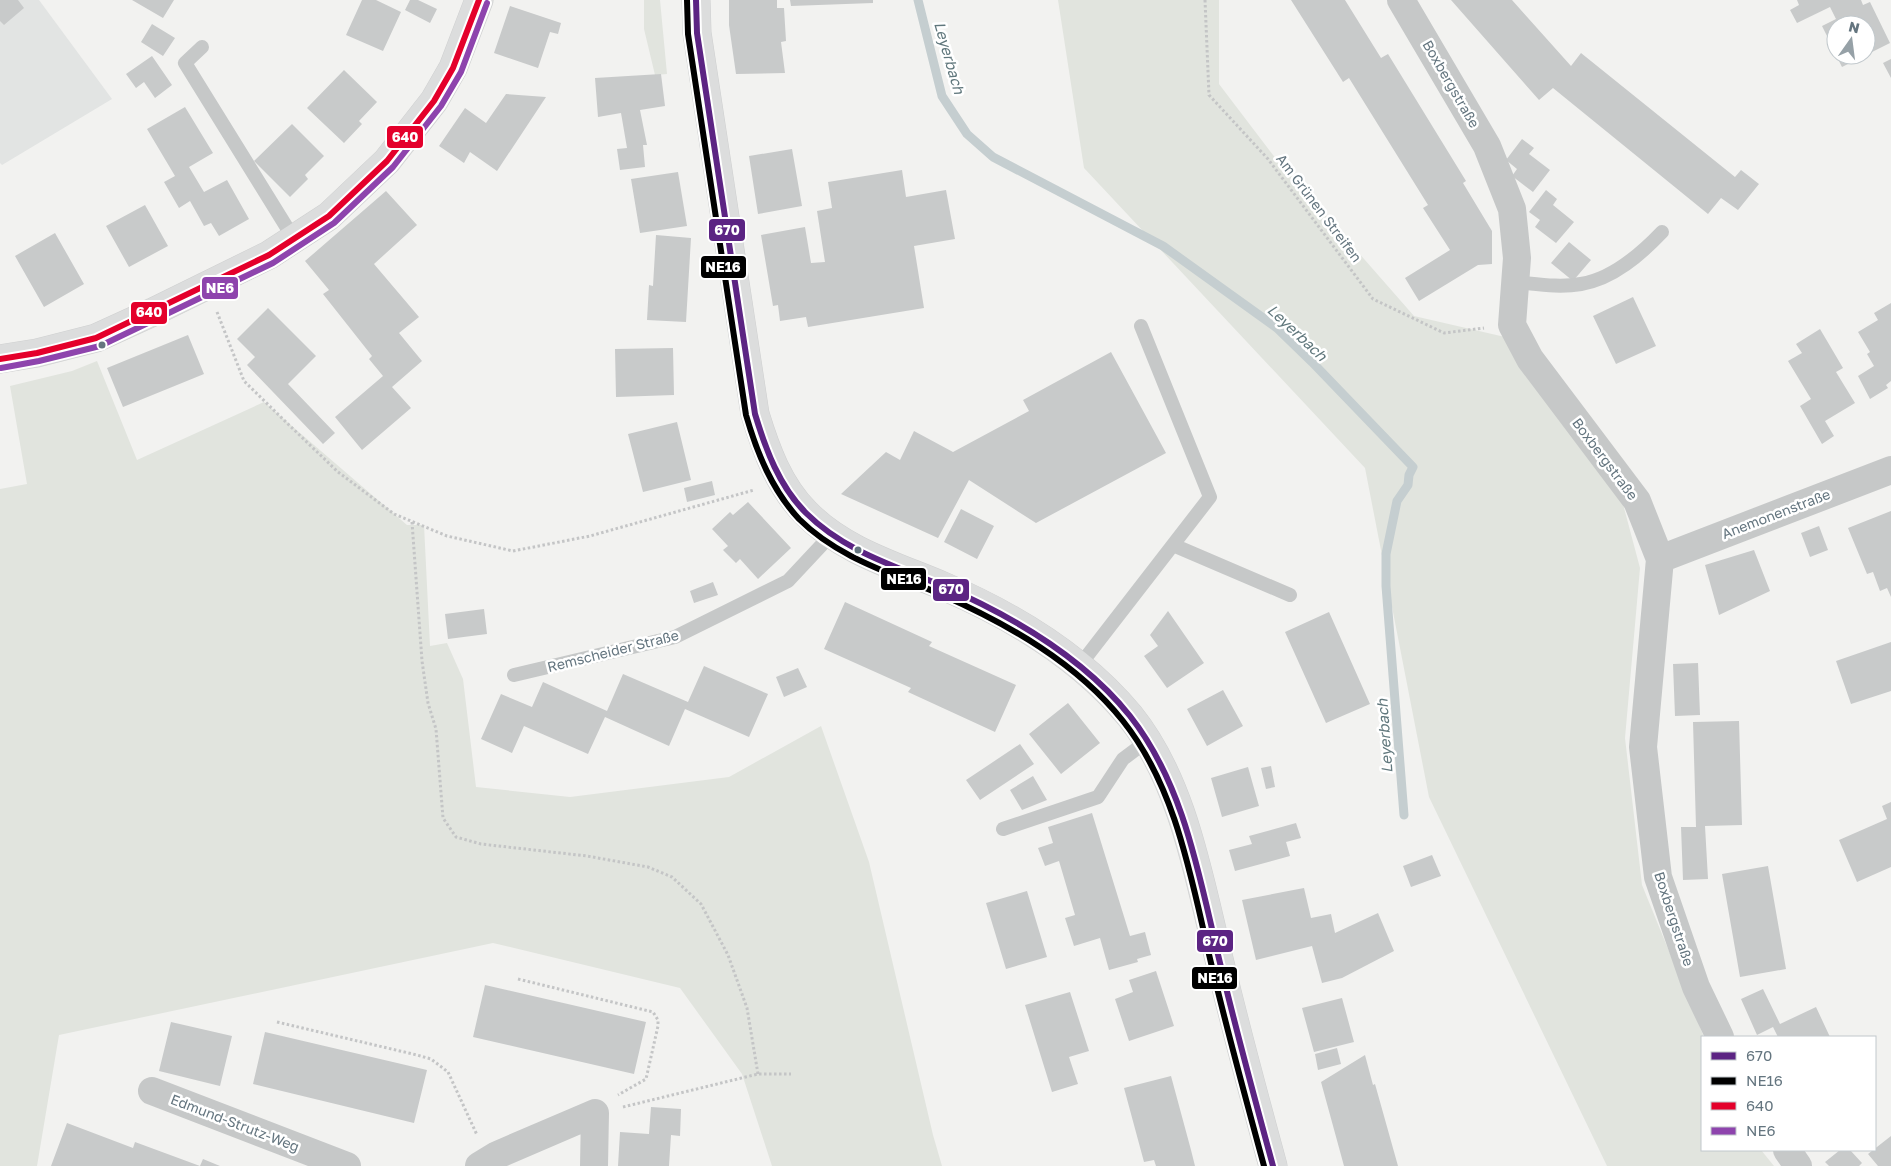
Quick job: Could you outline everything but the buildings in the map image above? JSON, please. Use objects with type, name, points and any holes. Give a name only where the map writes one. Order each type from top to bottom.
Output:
[{"type":"main road","points":[[0,359],[37,353],[96,338],[269,255],[329,216],[387,161],[434,101],[453,68],[479,0]]},
{"type":"main road","points":[[696,0],[697,33],[756,414],[770,458],[784,484],[805,512],[831,536],[853,548],[955,591],[1023,627],[1080,665],[1106,689],[1132,718],[1167,778],[1185,824],[1273,1166]]},
{"type":"street","name":"Boxbergstraße","points":[[1401,0],[1487,146],[1512,209],[1516,258],[1512,325],[1530,359],[1636,501],[1660,559],[1643,747],[1658,877],[1696,987],[1720,1036]]},
{"type":"street","name":"Anemonenstraße","points":[[1660,559],[1891,470]]},
{"type":"street","name":"Edmund-Strutz-Weg","points":[[152,1091],[348,1166]]},
{"type":"street","points":[[484,1163],[595,1114],[594,1166]]},
{"type":"street","points":[[1788,1151],[1798,1166]]},
{"type":"lane","points":[[202,47],[185,63],[294,239]]},
{"type":"lane","points":[[1515,282],[1552,286],[1582,284],[1612,274],[1644,251],[1662,232]]},
{"type":"lane","points":[[1080,665],[1210,497],[1141,326]]},
{"type":"lane","name":"Remscheider Straße","points":[[514,675],[676,637],[788,581],[831,536]]},
{"type":"lane","points":[[1173,545],[1290,595]]},
{"type":"lane","points":[[1003,829],[1098,797],[1123,760],[1147,741]]},
{"type":"path","name":"Am Grünen Streifen","points":[[1205,0],[1209,95],[1268,159],[1373,299],[1444,333],[1512,325]]},
{"type":"path","points":[[206,286],[244,381],[338,472],[394,514],[447,536],[513,551],[590,536],[740,494],[784,484]]},
{"type":"path","points":[[412,522],[422,661],[428,703],[436,729],[443,818],[456,838],[481,844],[588,856],[648,867],[672,877],[702,904],[728,955],[747,1008],[758,1074]]},
{"type":"path","points":[[518,979],[650,1010],[656,1015],[658,1026],[646,1079],[597,1107],[595,1114],[758,1074],[791,1074]]},
{"type":"path","points":[[277,1022],[418,1055],[437,1063],[452,1077],[484,1163]]},
{"type":"shaded area","points":[[0,0],[39,0],[112,99],[2,165],[0,163]]},
{"type":"shaded area","points":[[644,0],[660,0],[667,74],[655,75],[644,29]]},
{"type":"shaded area","points":[[1058,0],[1219,0],[1219,84],[1273,155],[1414,316],[1505,337],[1623,504],[1640,568],[1625,738],[1642,885],[1704,1036],[1701,1036],[1701,1151],[1762,1151],[1774,1166],[1607,1166],[1429,797],[1365,468],[1084,168]]},
{"type":"shaded area","points":[[97,361],[137,460],[264,402],[407,525],[424,525],[430,646],[447,643],[463,679],[476,787],[570,797],[729,777],[821,726],[869,862],[933,1135],[942,1166],[772,1166],[742,1074],[680,988],[493,943],[59,1035],[37,1166],[0,1166],[0,489],[27,484],[10,386],[72,371]]},
{"type":"waterway","name":"Leyerbach","points":[[918,0],[942,96],[967,134],[993,157],[1163,246],[1277,328],[1413,467],[1409,475],[1408,485],[1397,501],[1386,554],[1386,586],[1404,815]]},
{"type":"transit line","name":"640","points":[[0,359],[37,353],[96,338],[269,255],[329,216],[387,161],[434,101],[453,68],[479,0]]},
{"type":"transit line","name":"NE16","points":[[687,0],[688,34],[746,415],[766,470],[789,508],[814,533],[866,563],[940,594],[1016,632],[1063,663],[1085,681],[1123,721],[1142,748],[1157,777],[1181,839],[1224,1017],[1264,1166]]},
{"type":"transit line","name":"670","points":[[696,0],[697,33],[755,414],[774,467],[788,491],[806,513],[837,538],[853,548],[969,598],[1045,640],[1091,675],[1130,716],[1149,744],[1165,773],[1189,836],[1233,1017],[1273,1166]]},
{"type":"transit line","name":"NE6","points":[[1,368],[100,346],[273,263],[334,223],[393,167],[441,106],[461,72],[487,3]]}]
